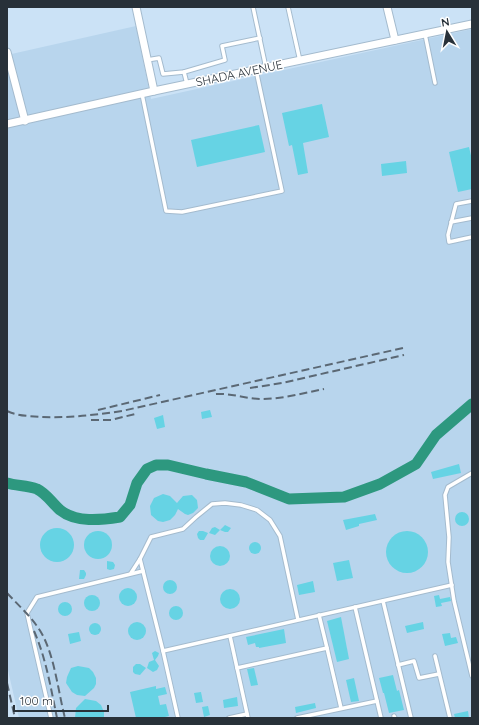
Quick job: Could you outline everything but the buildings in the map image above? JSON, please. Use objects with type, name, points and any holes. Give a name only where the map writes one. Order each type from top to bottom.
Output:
[{"type":"street","points":[[136,7],[154,91]]},
{"type":"street","points":[[387,7],[395,40]]},
{"type":"street","name":"SHADA AVENUE","points":[[7,124],[154,91],[472,24]]},
{"type":"street","points":[[7,52],[25,121]]},
{"type":"lane","points":[[253,7],[266,68]]},
{"type":"lane","points":[[288,7],[300,60]]},
{"type":"lane","points":[[425,34],[435,83]]},
{"type":"lane","points":[[147,60],[159,58],[162,74],[184,72],[225,60],[222,46],[260,38]]},
{"type":"lane","points":[[142,94],[166,211],[172,212],[189,210],[282,190],[256,70]]},
{"type":"lane","points":[[184,72],[187,84]]},
{"type":"lane","points":[[472,201],[456,204],[448,235],[449,242],[472,237]]},
{"type":"lane","points":[[451,222],[472,218]]},
{"type":"lane","points":[[472,473],[448,487],[445,495],[449,537],[448,562],[472,676]]},
{"type":"lane","points":[[131,574],[152,537],[183,528],[212,504],[225,503],[241,505],[256,510],[270,520],[280,536],[298,620]]},
{"type":"lane","points":[[140,559],[178,718]]},
{"type":"lane","points":[[50,718],[27,613],[37,597],[143,570]]},
{"type":"lane","points":[[163,651],[452,585]]},
{"type":"lane","points":[[383,601],[411,718]]},
{"type":"lane","points":[[355,607],[381,718]]},
{"type":"lane","points":[[320,615],[341,708]]},
{"type":"lane","points":[[229,718],[248,716],[230,636]]},
{"type":"lane","points":[[237,668],[327,648]]},
{"type":"lane","points":[[435,656],[450,718]]},
{"type":"lane","points":[[398,665],[414,661],[419,678],[439,674]]},
{"type":"lane","points":[[297,718],[377,700]]},
{"type":"shaded area","points":[[136,26],[151,99],[472,29],[472,718],[19,718],[7,666],[7,55]]},
{"type":"waterway","points":[[7,483],[37,489],[44,493],[60,510],[66,514],[89,520],[120,517],[130,505],[137,483],[147,469],[156,465],[168,465],[246,482],[289,499],[344,497],[380,484],[416,464],[436,435],[472,404]]},
{"type":"railway","points":[[7,411],[24,416],[41,417],[82,416],[122,411],[403,348]]},
{"type":"railway","points":[[250,388],[282,383],[404,355]]},
{"type":"railway","points":[[216,394],[227,394],[256,399],[270,399],[293,396],[324,389]]},
{"type":"railway","points":[[98,410],[160,395]]},
{"type":"railway","points":[[91,420],[111,420],[135,414]]},
{"type":"railway","points":[[7,593],[26,612],[42,634],[50,653],[65,718]]},
{"type":"railway","points":[[34,631],[45,663],[57,718]]},
{"type":"railway","points":[[7,683],[15,718]]}]
